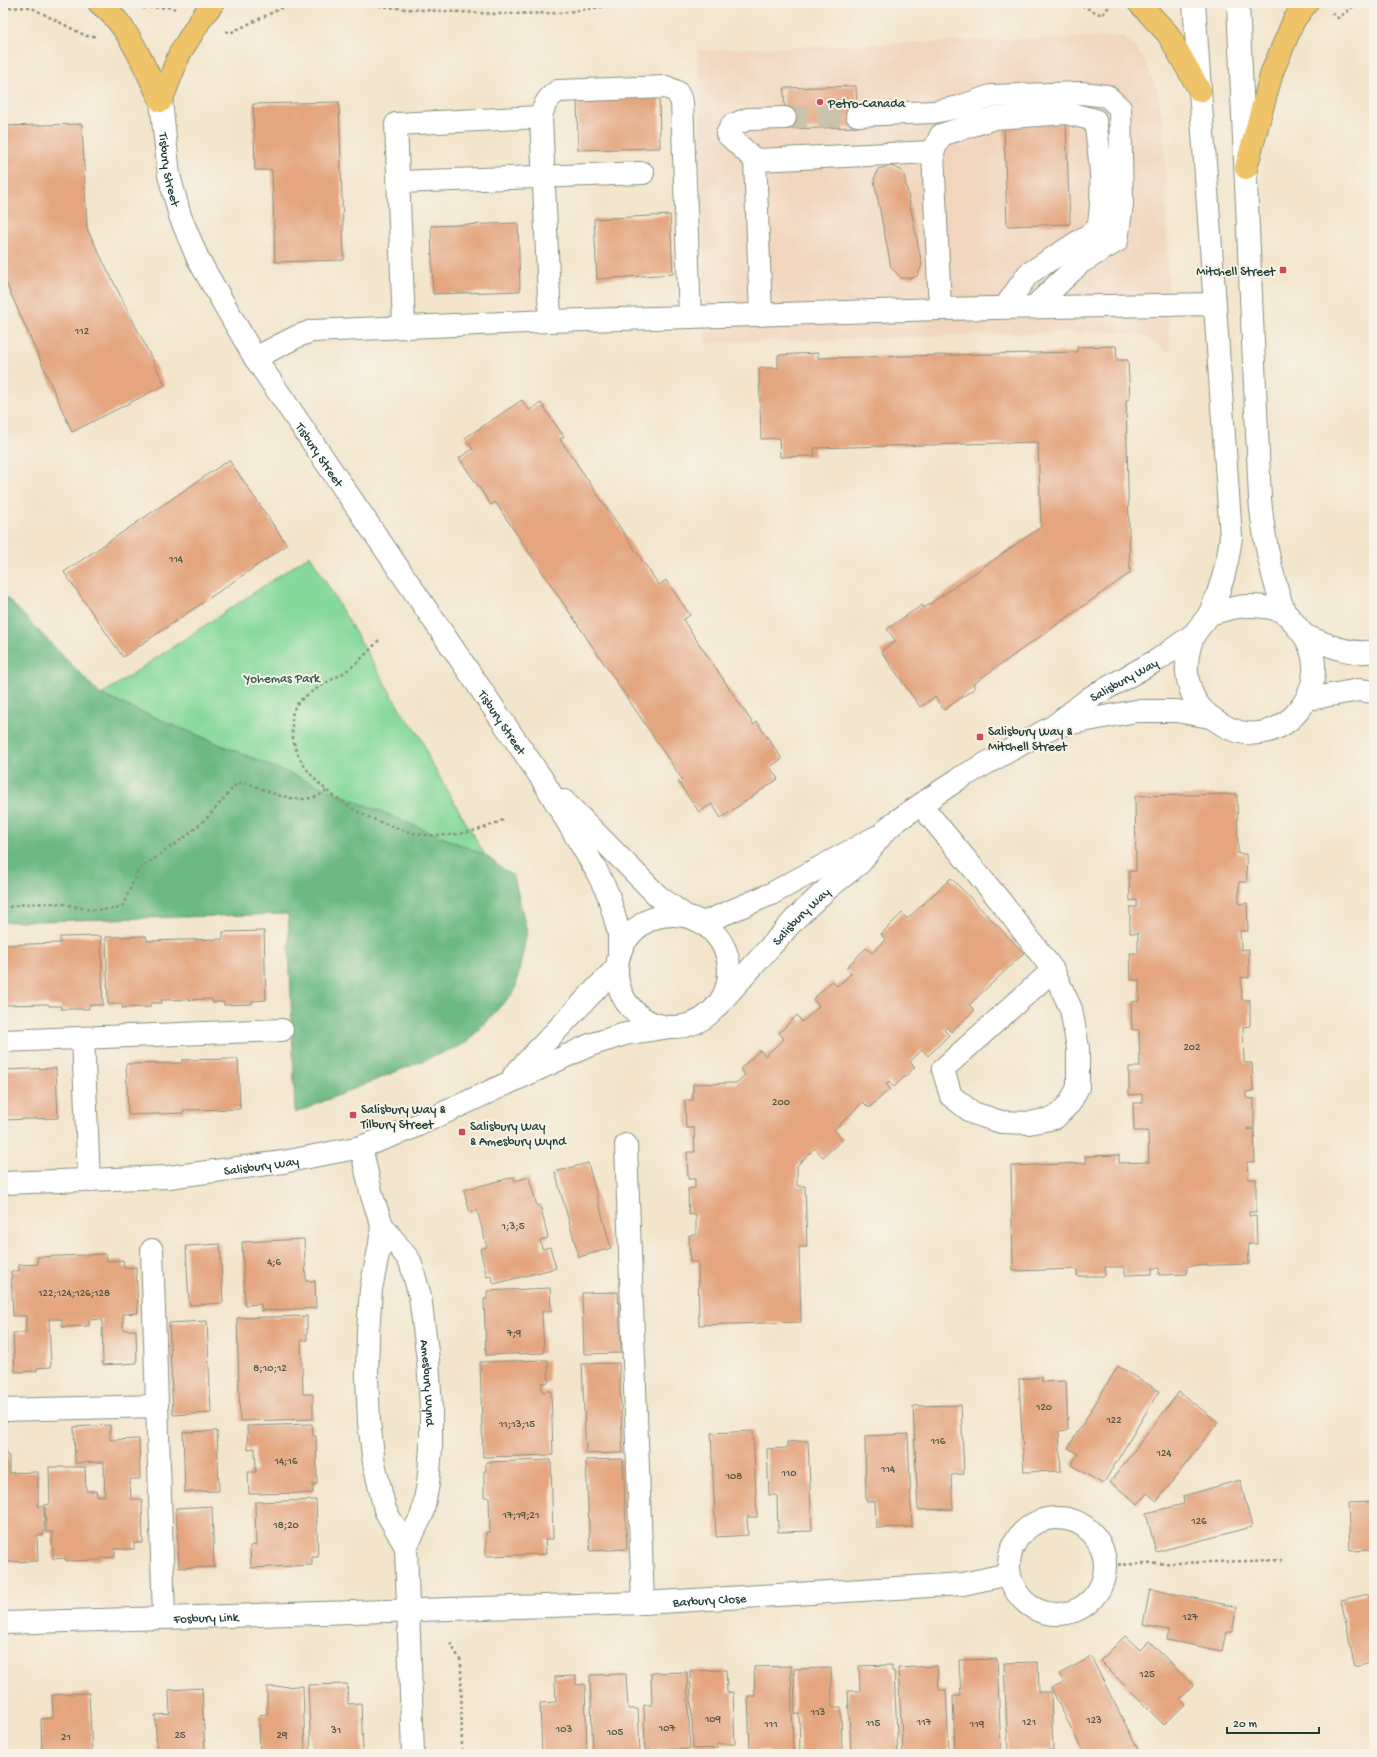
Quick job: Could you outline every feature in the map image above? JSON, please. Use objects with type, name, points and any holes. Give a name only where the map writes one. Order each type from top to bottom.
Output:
[{"type":"main road","points":[[100,3],[117,19],[135,49],[161,101]]},
{"type":"main road","points":[[1139,3],[1168,34],[1200,91]]},
{"type":"main road","points":[[1246,168],[1272,72],[1294,20],[1307,3]]},
{"type":"main road","points":[[161,101],[180,53],[207,11]]},
{"type":"street","points":[[1194,3],[1231,537],[1228,559],[1220,586],[1209,614],[1194,634],[1189,652],[1187,672],[1191,692],[1201,709],[1210,717],[1234,731],[1255,734],[1276,728],[1294,716],[1308,699],[1314,678],[1314,656],[1306,636],[1285,614],[1274,582],[1264,533],[1260,499],[1238,3]]},
{"type":"street","points":[[550,321],[541,117],[543,106],[550,96],[558,91],[666,87],[677,92],[682,102],[690,317]]},
{"type":"street","points":[[857,115],[934,112],[959,107],[991,96],[1082,93],[1107,96],[1120,108],[1122,203],[1117,241],[1080,263],[1034,307]]},
{"type":"street","name":"Tisbury Street","points":[[161,101],[169,175],[180,216],[198,259],[255,358],[542,779],[608,894],[619,933],[617,961]]},
{"type":"street","points":[[940,309],[933,152],[941,135],[995,118],[1066,113],[1095,120],[1101,167],[1102,210],[1098,229],[1028,274],[1005,307]]},
{"type":"street","points":[[404,326],[396,124],[541,117]]},
{"type":"street","points":[[761,314],[754,160],[727,134],[732,125],[748,119],[784,118]]},
{"type":"street","points":[[754,160],[933,152]]},
{"type":"street","points":[[399,182],[643,173]]},
{"type":"street","points":[[255,358],[312,330],[761,314],[1005,307],[1215,304]]},
{"type":"street","points":[[1209,614],[1250,606],[1272,609],[1285,614]]},
{"type":"street","name":"Salisbury Way","points":[[719,1004],[795,919],[827,889],[860,863],[884,832],[895,822],[960,778],[1054,726],[1091,697],[1158,659],[1194,634]]},
{"type":"street","points":[[1306,636],[1348,652],[1364,654],[1374,652]]},
{"type":"street","points":[[1308,699],[1359,690],[1374,692]]},
{"type":"street","name":"Salisbury Way","points":[[1054,726],[1136,711],[1177,711],[1210,717]]},
{"type":"street","name":"Tisbury Street","points":[[542,779],[658,896],[694,919]]},
{"type":"street","points":[[921,805],[1001,902],[1052,970],[1071,1009],[1078,1048],[1078,1087],[1070,1103],[1055,1118],[1030,1123],[1001,1122],[973,1113],[951,1096],[943,1069],[1052,970]]},
{"type":"street","name":"Salisbury Way","points":[[694,919],[771,894],[884,832]]},
{"type":"street","points":[[668,915],[694,919],[717,935],[726,951],[730,969],[727,987],[719,1004],[706,1017],[689,1025],[670,1027],[652,1023],[636,1013],[624,999],[617,961],[635,930],[650,920],[668,915]]},
{"type":"street","name":"Salisbury Way","points":[[504,1084],[558,1031],[617,961]]},
{"type":"street","name":"Salisbury Way","points":[[3,1183],[170,1177],[283,1162],[361,1147],[407,1130],[504,1084],[610,1038],[670,1027]]},
{"type":"street","points":[[3,1041],[282,1030]]},
{"type":"street","points":[[83,1038],[90,1181]]},
{"type":"street","points":[[626,1145],[643,1603]]},
{"type":"street","name":"Amesbury Wynd","points":[[361,1147],[372,1196],[382,1226],[410,1261],[420,1296],[428,1360],[431,1408],[431,1448],[428,1484],[422,1515],[406,1547]]},
{"type":"street","name":"Amesbury Wynd","points":[[382,1226],[371,1289],[368,1332],[367,1376],[369,1422],[374,1463],[385,1510],[406,1547],[413,1754]]},
{"type":"street","points":[[152,1250],[164,1618]]},
{"type":"street","points":[[3,1410],[157,1406]]},
{"type":"street","points":[[1052,1518],[1068,1519],[1083,1525],[1095,1536],[1103,1550],[1106,1566],[1104,1581],[1096,1595],[1084,1606],[1070,1613],[1054,1615],[1038,1611],[1024,1602],[1014,1590],[1009,1574],[1009,1559],[1014,1544],[1024,1531],[1037,1522],[1052,1518]]},
{"type":"street","name":"Barbury Close","points":[[408,1611],[643,1603],[963,1584],[1009,1574]]},
{"type":"street","name":"Fosbury Link","points":[[3,1624],[408,1611]]},
{"type":"path","points":[[3,8],[30,7],[86,36],[97,35],[117,19],[137,8],[171,7],[207,11],[230,33],[292,3]]},
{"type":"path","points":[[355,3],[405,9],[497,14],[561,14],[628,3]]},
{"type":"path","points":[[1076,3],[1102,15],[1112,3]]},
{"type":"path","points":[[1338,18],[1358,3]]},
{"type":"path","points":[[379,640],[360,660],[334,679],[300,700],[294,708],[292,721],[293,738],[298,753],[307,769],[326,791],[354,809],[378,821],[417,834],[456,835],[486,828],[503,820]]},
{"type":"path","points":[[3,908],[25,904],[48,903],[64,904],[91,910],[116,910],[123,905],[127,898],[139,869],[189,834],[208,818],[237,783],[245,782],[277,795],[300,799],[313,799],[326,791]]},
{"type":"path","points":[[1106,1566],[1282,1560]]},
{"type":"path","points":[[450,1643],[461,1661],[462,1754]]},
{"type":"shaded area","points":[[1122,36],[1133,45],[1144,59],[1157,90],[1164,123],[1170,353],[1144,336],[1103,331],[706,343],[698,50]]},
{"type":"green space","name":"Yohemas Park","points":[[310,555],[404,716],[420,736],[429,759],[485,855],[101,695]]},
{"type":"green space","points":[[3,594],[101,695],[485,855],[514,877],[527,932],[515,991],[466,1043],[295,1113],[288,914],[3,922]]},
{"type":"building","name":"Petro-Canada","points":[[856,86],[858,127],[785,129],[784,88]]},
{"type":"building","points":[[659,93],[660,148],[578,150],[577,95]]},
{"type":"building","points":[[339,102],[344,260],[275,262],[272,170],[255,170],[253,104]]},
{"type":"building","points":[[82,124],[87,229],[165,385],[72,432],[3,276],[3,126]]},
{"type":"building","points":[[1066,124],[1070,224],[1007,226],[1004,126]]},
{"type":"building","points":[[891,166],[901,170],[904,174],[922,265],[917,276],[912,278],[901,278],[891,267],[874,180],[878,169]]},
{"type":"building","points":[[670,215],[673,274],[597,279],[594,219]]},
{"type":"building","points":[[518,223],[520,291],[433,294],[431,226]]},
{"type":"building","points":[[1116,346],[1117,360],[1128,360],[1130,399],[1126,400],[1130,573],[973,684],[975,688],[944,710],[935,697],[920,707],[881,651],[896,641],[887,629],[922,605],[924,608],[1041,527],[1038,442],[814,448],[815,456],[780,457],[779,438],[761,439],[759,368],[778,368],[778,355],[818,353],[818,358],[1077,352],[1077,347]]},
{"type":"building","points":[[522,400],[529,410],[541,403],[564,437],[560,439],[659,585],[666,580],[690,615],[683,620],[754,725],[757,722],[782,759],[770,767],[778,779],[721,818],[712,804],[699,812],[678,782],[682,779],[495,502],[491,505],[459,458],[473,449],[465,438]]},
{"type":"building","points":[[229,460],[287,545],[123,657],[64,572]]},
{"type":"building","points":[[1237,794],[1238,854],[1246,854],[1247,882],[1239,882],[1239,904],[1247,903],[1248,931],[1240,931],[1241,950],[1249,949],[1249,978],[1241,977],[1242,1000],[1250,1000],[1250,1026],[1243,1027],[1244,1063],[1252,1063],[1253,1091],[1246,1092],[1246,1098],[1254,1099],[1254,1128],[1247,1128],[1247,1130],[1254,1129],[1255,1162],[1247,1162],[1248,1179],[1256,1179],[1256,1212],[1249,1212],[1249,1216],[1256,1215],[1257,1244],[1248,1244],[1249,1264],[1187,1266],[1187,1274],[1159,1275],[1159,1268],[1152,1268],[1152,1274],[1125,1275],[1125,1267],[1105,1267],[1105,1276],[1077,1276],[1077,1269],[1013,1271],[1011,1166],[1086,1163],[1085,1156],[1119,1155],[1119,1163],[1149,1162],[1148,1131],[1134,1131],[1133,1103],[1142,1103],[1142,1094],[1129,1095],[1129,1067],[1140,1067],[1139,1030],[1132,1030],[1131,1002],[1139,1001],[1139,980],[1131,980],[1130,953],[1138,953],[1138,933],[1130,933],[1130,907],[1137,907],[1137,900],[1130,901],[1129,871],[1136,871],[1135,796]]},
{"type":"building","points":[[951,878],[1024,953],[969,1005],[975,1010],[951,1032],[947,1027],[944,1030],[949,1035],[928,1056],[922,1050],[910,1062],[915,1067],[894,1087],[889,1081],[886,1084],[890,1089],[869,1108],[863,1102],[834,1130],[843,1139],[823,1157],[815,1148],[797,1166],[797,1186],[805,1186],[807,1247],[799,1247],[801,1322],[699,1325],[698,1262],[690,1262],[689,1235],[696,1235],[696,1214],[689,1215],[688,1189],[695,1188],[695,1179],[688,1179],[687,1152],[695,1152],[694,1128],[686,1128],[685,1100],[693,1100],[693,1084],[736,1083],[745,1075],[740,1069],[760,1050],[765,1056],[784,1039],[779,1033],[797,1015],[802,1022],[819,1006],[813,999],[832,981],[837,986],[851,974],[846,968],[866,948],[872,953],[886,940],[881,934],[902,913],[907,919]]},
{"type":"building","points":[[264,931],[266,1000],[252,1001],[252,1004],[224,1005],[224,1002],[212,1002],[212,999],[161,1000],[162,1003],[150,1003],[150,1007],[122,1008],[122,1004],[108,1004],[106,937],[146,936],[147,941],[223,939],[223,932]]},
{"type":"building","points":[[101,936],[103,1005],[89,1005],[89,1009],[61,1009],[61,1006],[49,1006],[48,1004],[3,1005],[3,945],[60,943],[60,937]]},
{"type":"building","points":[[238,1059],[240,1109],[184,1110],[184,1113],[128,1115],[126,1064],[182,1063],[182,1060]]},
{"type":"building","points":[[56,1068],[58,1118],[3,1120],[3,1070]]},
{"type":"building","points":[[588,1163],[611,1248],[579,1257],[555,1172]]},
{"type":"building","points":[[514,1177],[515,1181],[529,1177],[537,1206],[540,1205],[548,1238],[540,1240],[542,1249],[550,1247],[556,1268],[494,1284],[491,1276],[487,1277],[480,1249],[487,1247],[477,1210],[470,1213],[464,1190]]},
{"type":"building","points":[[304,1239],[306,1281],[315,1281],[316,1308],[261,1311],[261,1304],[245,1305],[242,1242]]},
{"type":"building","points":[[220,1244],[223,1303],[189,1305],[186,1246]]},
{"type":"building","points":[[106,1254],[107,1261],[123,1260],[124,1268],[136,1267],[138,1313],[123,1314],[123,1330],[136,1330],[137,1363],[103,1365],[102,1319],[89,1320],[89,1326],[62,1327],[62,1319],[49,1319],[51,1367],[37,1368],[37,1371],[15,1372],[13,1333],[26,1333],[26,1316],[13,1316],[11,1271],[19,1271],[19,1265],[38,1264],[37,1257]]},
{"type":"building","points":[[4,1272],[6,1311],[3,1311]]},
{"type":"building","points":[[550,1288],[551,1311],[542,1311],[544,1353],[486,1355],[484,1299],[487,1299],[487,1291]]},
{"type":"building","points":[[618,1292],[621,1353],[584,1354],[582,1293]]},
{"type":"building","points":[[307,1316],[307,1340],[301,1340],[303,1394],[313,1394],[313,1419],[240,1421],[237,1318]]},
{"type":"building","points":[[207,1321],[211,1413],[173,1415],[169,1323]]},
{"type":"building","points":[[3,1329],[6,1329],[7,1364],[3,1364]]},
{"type":"building","points":[[548,1360],[549,1382],[542,1383],[542,1392],[551,1391],[553,1455],[483,1457],[480,1362]]},
{"type":"building","points":[[619,1363],[623,1453],[586,1454],[582,1364]]},
{"type":"building","points":[[1118,1366],[1159,1391],[1103,1484],[1071,1465],[1078,1454],[1068,1448]]},
{"type":"building","points":[[1042,1377],[1042,1382],[1066,1381],[1068,1430],[1059,1431],[1061,1471],[1024,1472],[1019,1379]]},
{"type":"building","points":[[1179,1392],[1218,1422],[1157,1501],[1147,1493],[1138,1504],[1110,1482]]},
{"type":"building","points":[[961,1405],[964,1474],[951,1475],[953,1509],[918,1510],[913,1406]]},
{"type":"building","points":[[312,1424],[313,1436],[316,1436],[317,1484],[313,1484],[313,1493],[249,1494],[248,1472],[256,1472],[255,1448],[248,1449],[247,1426]]},
{"type":"building","points":[[110,1425],[110,1440],[139,1439],[140,1479],[130,1479],[131,1499],[142,1499],[143,1543],[134,1543],[134,1549],[115,1549],[115,1557],[101,1558],[101,1560],[66,1561],[66,1558],[53,1559],[52,1532],[46,1532],[45,1505],[50,1504],[49,1467],[85,1467],[86,1491],[96,1491],[97,1496],[105,1496],[104,1462],[75,1463],[74,1427]]},
{"type":"building","points":[[217,1431],[219,1491],[185,1492],[183,1432]]},
{"type":"building","points":[[753,1431],[757,1517],[747,1517],[748,1535],[716,1537],[711,1433]]},
{"type":"building","points":[[908,1434],[912,1527],[876,1528],[875,1501],[866,1501],[865,1436]]},
{"type":"building","points":[[808,1441],[812,1531],[778,1532],[777,1495],[769,1495],[767,1449],[787,1448],[787,1442]]},
{"type":"building","points":[[6,1449],[7,1456],[9,1456],[9,1473],[38,1472],[38,1506],[44,1506],[44,1535],[37,1535],[38,1561],[6,1562],[6,1555],[3,1555],[3,1450]]},
{"type":"building","points":[[623,1459],[627,1549],[590,1551],[586,1460]]},
{"type":"building","points":[[551,1460],[553,1539],[545,1539],[546,1554],[486,1556],[486,1532],[490,1532],[489,1497],[484,1497],[484,1471],[486,1471],[486,1462]]},
{"type":"building","points":[[1240,1480],[1252,1527],[1156,1552],[1146,1513],[1184,1504],[1183,1496]]},
{"type":"building","points":[[316,1500],[318,1557],[312,1557],[312,1565],[251,1568],[250,1546],[256,1545],[255,1502]]},
{"type":"building","points":[[1374,1502],[1374,1549],[1350,1550],[1348,1503]]},
{"type":"building","points":[[212,1506],[214,1567],[179,1568],[176,1508]]},
{"type":"building","points":[[1150,1589],[1237,1607],[1232,1633],[1226,1632],[1222,1651],[1167,1640],[1169,1630],[1143,1625]]},
{"type":"building","points":[[1369,1594],[1370,1597],[1374,1596],[1374,1661],[1355,1666],[1341,1600]]},
{"type":"building","points":[[1125,1636],[1140,1650],[1149,1641],[1193,1686],[1180,1699],[1185,1704],[1164,1725],[1100,1661]]},
{"type":"building","points":[[1091,1657],[1138,1749],[1128,1754],[1112,1754],[1110,1751],[1103,1754],[1084,1754],[1051,1688],[1064,1682],[1059,1674]]},
{"type":"building","points":[[997,1659],[1001,1751],[955,1753],[953,1696],[961,1696],[959,1660]]},
{"type":"building","points":[[1038,1662],[1039,1692],[1051,1692],[1053,1750],[1008,1752],[1004,1663]]},
{"type":"building","points":[[892,1665],[892,1671],[894,1671],[898,1754],[851,1753],[848,1691],[860,1691],[859,1666]]},
{"type":"building","points":[[791,1666],[793,1754],[769,1754],[769,1750],[750,1751],[748,1696],[755,1696],[754,1667]]},
{"type":"building","points":[[937,1666],[939,1690],[946,1690],[949,1751],[926,1752],[926,1754],[903,1754],[898,1668]]},
{"type":"building","points":[[831,1668],[832,1707],[841,1707],[842,1754],[800,1754],[799,1714],[795,1714],[794,1669]]},
{"type":"building","points":[[726,1670],[727,1693],[733,1692],[735,1744],[717,1744],[717,1748],[693,1749],[690,1671]]},
{"type":"building","points":[[687,1672],[690,1749],[645,1750],[644,1705],[652,1705],[651,1673]]},
{"type":"building","points":[[626,1674],[628,1709],[638,1709],[640,1754],[593,1754],[590,1675]]},
{"type":"building","points":[[576,1676],[576,1685],[585,1684],[587,1754],[542,1754],[540,1703],[556,1702],[555,1677]]},
{"type":"building","points":[[347,1684],[348,1704],[361,1703],[363,1754],[311,1754],[308,1685]]},
{"type":"building","points":[[303,1686],[305,1754],[260,1754],[259,1715],[267,1714],[267,1687]]},
{"type":"building","points":[[202,1688],[205,1754],[157,1754],[155,1715],[170,1714],[169,1690]]},
{"type":"building","points":[[89,1693],[92,1754],[42,1754],[41,1719],[53,1718],[52,1695]]},
{"type":"tunnel","points":[[785,118],[857,115]]},
{"type":"place","name":"Petro-Canada","points":[[820,102]]},
{"type":"place","name":"Mitchell Street","points":[[1283,270]]},
{"type":"place","name":"Salisbury Way & Mitchell Street","points":[[980,737]]},
{"type":"place","name":"Salisbury Way & Tilbury Street","points":[[353,1115]]},
{"type":"place","name":"Salisbury Way & Amesbury Wynd","points":[[462,1132]]}]
